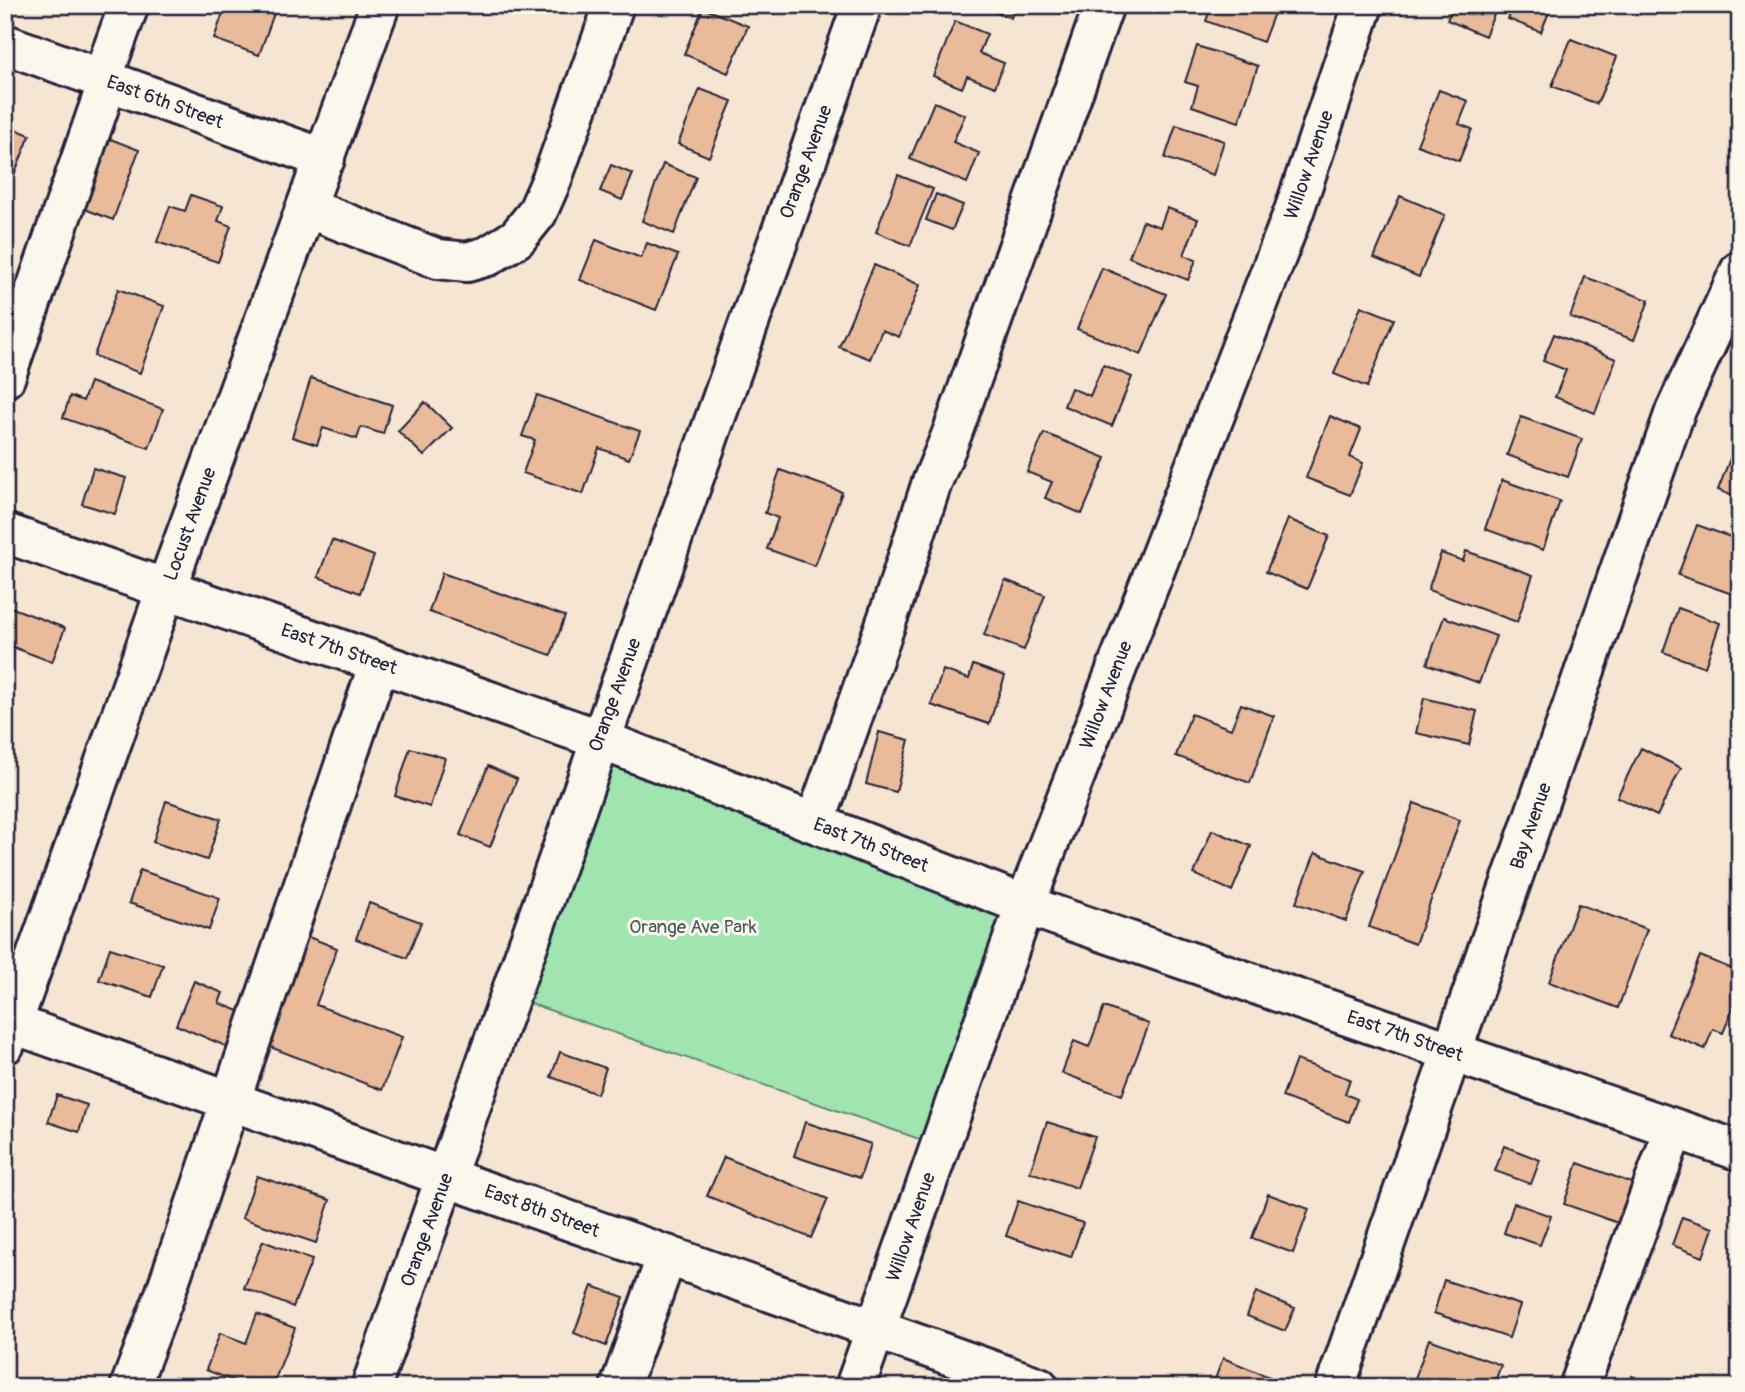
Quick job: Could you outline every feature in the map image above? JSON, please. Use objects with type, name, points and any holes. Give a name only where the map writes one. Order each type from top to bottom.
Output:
[{"type":"street","points":[[5,378],[130,5]]},
{"type":"street","name":"Locust Avenue","points":[[8,1030],[380,5]]},
{"type":"street","points":[[307,208],[438,259],[467,262],[488,256],[517,237],[537,213],[552,179],[614,5]]},
{"type":"street","name":"Orange Avenue","points":[[371,1387],[862,5]]},
{"type":"street","points":[[815,823],[893,603],[931,485],[953,431],[1104,5]]},
{"type":"street","name":"Willow Avenue","points":[[855,1387],[1025,905],[1294,211],[1363,5]]},
{"type":"street","name":"East 6th Street","points":[[5,44],[326,159]]},
{"type":"street","name":"Bay Avenue","points":[[1335,1387],[1675,412],[1740,271]]},
{"type":"street","name":"East 7th Street","points":[[5,533],[599,739],[1025,905],[1740,1151]]},
{"type":"street","points":[[130,1387],[231,1101],[379,663]]},
{"type":"street","name":"East 8th Street","points":[[8,1030],[231,1101],[1039,1387]]},
{"type":"street","points":[[1579,1387],[1674,1129]]},
{"type":"street","points":[[620,1387],[667,1255]]},
{"type":"green space","name":"Orange Ave Park","points":[[613,761],[1004,914],[922,1140],[526,1002]]},
{"type":"building","points":[[219,5],[277,5],[259,55],[214,39],[225,7]]},
{"type":"building","points":[[975,5],[1015,5],[1011,18]]},
{"type":"building","points":[[1212,5],[1277,5],[1263,42],[1206,21]]},
{"type":"building","points":[[1453,5],[1498,5],[1485,36],[1447,20]]},
{"type":"building","points":[[1514,5],[1552,5],[1541,32],[1508,19]]},
{"type":"building","points":[[703,8],[748,26],[728,73],[684,54]]},
{"type":"building","points":[[955,21],[987,34],[979,53],[1004,63],[995,87],[967,76],[962,88],[933,76]]},
{"type":"building","points":[[1571,39],[1617,57],[1597,104],[1552,86]]},
{"type":"building","points":[[1197,46],[1258,66],[1239,122],[1192,106],[1198,86],[1185,82]]},
{"type":"building","points":[[700,89],[732,101],[709,157],[678,144]]},
{"type":"building","points":[[1439,90],[1468,101],[1459,124],[1472,129],[1459,161],[1417,145]]},
{"type":"building","points":[[934,102],[965,115],[953,142],[979,153],[967,183],[910,159]]},
{"type":"building","points":[[5,125],[30,135],[14,175],[5,172]]},
{"type":"building","points":[[1176,125],[1224,141],[1213,175],[1165,158]]},
{"type":"building","points":[[100,135],[139,150],[113,220],[74,205]]},
{"type":"building","points":[[663,164],[696,177],[674,234],[642,221]]},
{"type":"building","points":[[611,165],[633,174],[622,200],[600,191]]},
{"type":"building","points":[[898,175],[933,189],[910,246],[876,232]]},
{"type":"building","points":[[936,194],[963,205],[952,230],[926,220]]},
{"type":"building","points":[[191,195],[223,206],[218,221],[231,226],[218,262],[157,242],[170,206],[185,211]]},
{"type":"building","points":[[1400,196],[1445,215],[1419,277],[1374,258]]},
{"type":"building","points":[[1167,208],[1198,219],[1184,255],[1196,260],[1188,280],[1129,257],[1143,221],[1160,227]]},
{"type":"building","points":[[596,240],[641,258],[647,243],[678,255],[656,310],[580,280]]},
{"type":"building","points":[[874,265],[920,285],[899,337],[882,330],[870,359],[839,347]]},
{"type":"building","points":[[1102,268],[1166,294],[1141,355],[1077,329]]},
{"type":"building","points":[[1585,277],[1649,300],[1634,340],[1570,317]]},
{"type":"building","points":[[118,289],[164,306],[140,373],[94,356]]},
{"type":"building","points":[[1361,306],[1394,319],[1367,387],[1334,374]]},
{"type":"building","points":[[1554,334],[1616,359],[1595,413],[1555,397],[1566,370],[1543,361]]},
{"type":"building","points":[[1103,365],[1132,377],[1112,426],[1064,406],[1071,388],[1090,396]]},
{"type":"building","points":[[311,378],[392,405],[383,434],[361,427],[357,439],[323,428],[317,445],[292,437]]},
{"type":"building","points":[[90,382],[163,409],[149,448],[63,418],[70,396],[83,401]]},
{"type":"building","points":[[537,395],[640,431],[629,459],[599,448],[583,494],[523,473],[535,440],[522,436]]},
{"type":"building","points":[[425,402],[452,428],[424,456],[398,431]]},
{"type":"building","points":[[1330,416],[1361,429],[1350,457],[1363,463],[1350,495],[1306,478]]},
{"type":"building","points":[[1521,417],[1582,439],[1568,477],[1507,455]]},
{"type":"building","points":[[1044,433],[1106,458],[1082,514],[1045,498],[1052,482],[1027,472]]},
{"type":"building","points":[[1740,435],[1740,499],[1718,490]]},
{"type":"building","points":[[93,468],[126,478],[115,514],[82,504]]},
{"type":"building","points":[[780,470],[842,492],[815,566],[767,549],[778,518],[765,513]]},
{"type":"building","points":[[1502,480],[1560,501],[1543,550],[1485,529]]},
{"type":"building","points":[[1288,519],[1329,536],[1307,589],[1266,572]]},
{"type":"building","points":[[1697,525],[1739,540],[1733,557],[1740,559],[1738,596],[1678,575]]},
{"type":"building","points":[[332,540],[374,556],[360,593],[318,577]]},
{"type":"building","points":[[1466,551],[1533,575],[1517,622],[1428,590],[1441,553],[1463,561]]},
{"type":"building","points":[[442,573],[565,616],[551,655],[429,612]]},
{"type":"building","points":[[1005,580],[1045,595],[1024,650],[984,635]]},
{"type":"building","points":[[5,605],[65,628],[52,662],[5,644]]},
{"type":"building","points":[[1678,608],[1720,623],[1705,667],[1663,652]]},
{"type":"building","points":[[1444,617],[1496,636],[1479,683],[1427,664]]},
{"type":"building","points":[[973,665],[1005,676],[989,724],[931,705],[943,670],[969,679]]},
{"type":"building","points":[[1424,698],[1477,711],[1469,745],[1416,733]]},
{"type":"building","points":[[1241,704],[1274,716],[1250,783],[1176,756],[1191,714],[1231,729]]},
{"type":"building","points":[[879,732],[909,740],[896,792],[866,784]]},
{"type":"building","points":[[410,748],[445,758],[430,807],[395,796]]},
{"type":"building","points":[[1641,748],[1681,768],[1657,816],[1617,797]]},
{"type":"building","points":[[488,766],[517,779],[490,847],[460,835]]},
{"type":"building","points":[[166,801],[221,819],[207,860],[153,842]]},
{"type":"building","points":[[1414,803],[1460,820],[1415,944],[1369,927]]},
{"type":"building","points":[[1212,830],[1251,846],[1232,891],[1194,874]]},
{"type":"building","points":[[1315,853],[1365,871],[1346,921],[1296,903]]},
{"type":"building","points":[[140,870],[220,898],[209,930],[129,903]]},
{"type":"building","points":[[369,903],[421,922],[407,958],[356,939]]},
{"type":"building","points":[[1578,904],[1647,929],[1618,1008],[1549,982]]},
{"type":"building","points":[[298,933],[337,948],[316,1005],[402,1037],[382,1090],[257,1042]]},
{"type":"building","points":[[110,948],[163,965],[152,997],[99,980]]},
{"type":"building","points":[[1700,956],[1740,972],[1740,991],[1723,1033],[1713,1029],[1705,1049],[1668,1034]]},
{"type":"building","points":[[194,981],[223,993],[219,1003],[244,1013],[230,1048],[176,1025]]},
{"type":"building","points":[[1104,1007],[1149,1024],[1122,1095],[1062,1073],[1074,1041],[1089,1047]]},
{"type":"building","points":[[560,1052],[606,1068],[597,1094],[551,1077]]},
{"type":"building","points":[[1296,1060],[1350,1079],[1345,1094],[1357,1099],[1349,1122],[1282,1097]]},
{"type":"building","points":[[57,1095],[87,1105],[79,1132],[48,1122]]},
{"type":"building","points":[[805,1122],[871,1144],[860,1178],[794,1156]]},
{"type":"building","points":[[1047,1122],[1095,1137],[1077,1188],[1030,1172]]},
{"type":"building","points":[[1504,1146],[1540,1160],[1531,1184],[1495,1171]]},
{"type":"building","points":[[724,1157],[828,1199],[811,1238],[707,1196]]},
{"type":"building","points":[[1578,1163],[1632,1183],[1618,1223],[1564,1204]]},
{"type":"building","points":[[257,1176],[330,1200],[316,1243],[242,1218]]},
{"type":"building","points":[[1268,1194],[1309,1209],[1293,1253],[1252,1238]]},
{"type":"building","points":[[1018,1201],[1083,1223],[1071,1257],[1006,1236]]},
{"type":"building","points":[[1514,1203],[1551,1216],[1540,1245],[1504,1233]]},
{"type":"building","points":[[1682,1217],[1713,1228],[1703,1257],[1672,1245]]},
{"type":"building","points":[[263,1241],[312,1260],[293,1307],[244,1288]]},
{"type":"building","points":[[1444,1280],[1520,1305],[1509,1338],[1434,1313]]},
{"type":"building","points":[[592,1286],[624,1297],[606,1346],[574,1333]]},
{"type":"building","points":[[1256,1292],[1295,1308],[1285,1331],[1247,1316]]},
{"type":"building","points":[[257,1314],[295,1328],[272,1387],[249,1387],[206,1370],[220,1333],[246,1343]]},
{"type":"building","points":[[1429,1339],[1501,1365],[1493,1387],[1412,1387]]},
{"type":"building","points":[[1223,1358],[1277,1380],[1274,1387],[1212,1387]]},
{"type":"building","points":[[1632,1376],[1659,1387],[1628,1387]]}]
